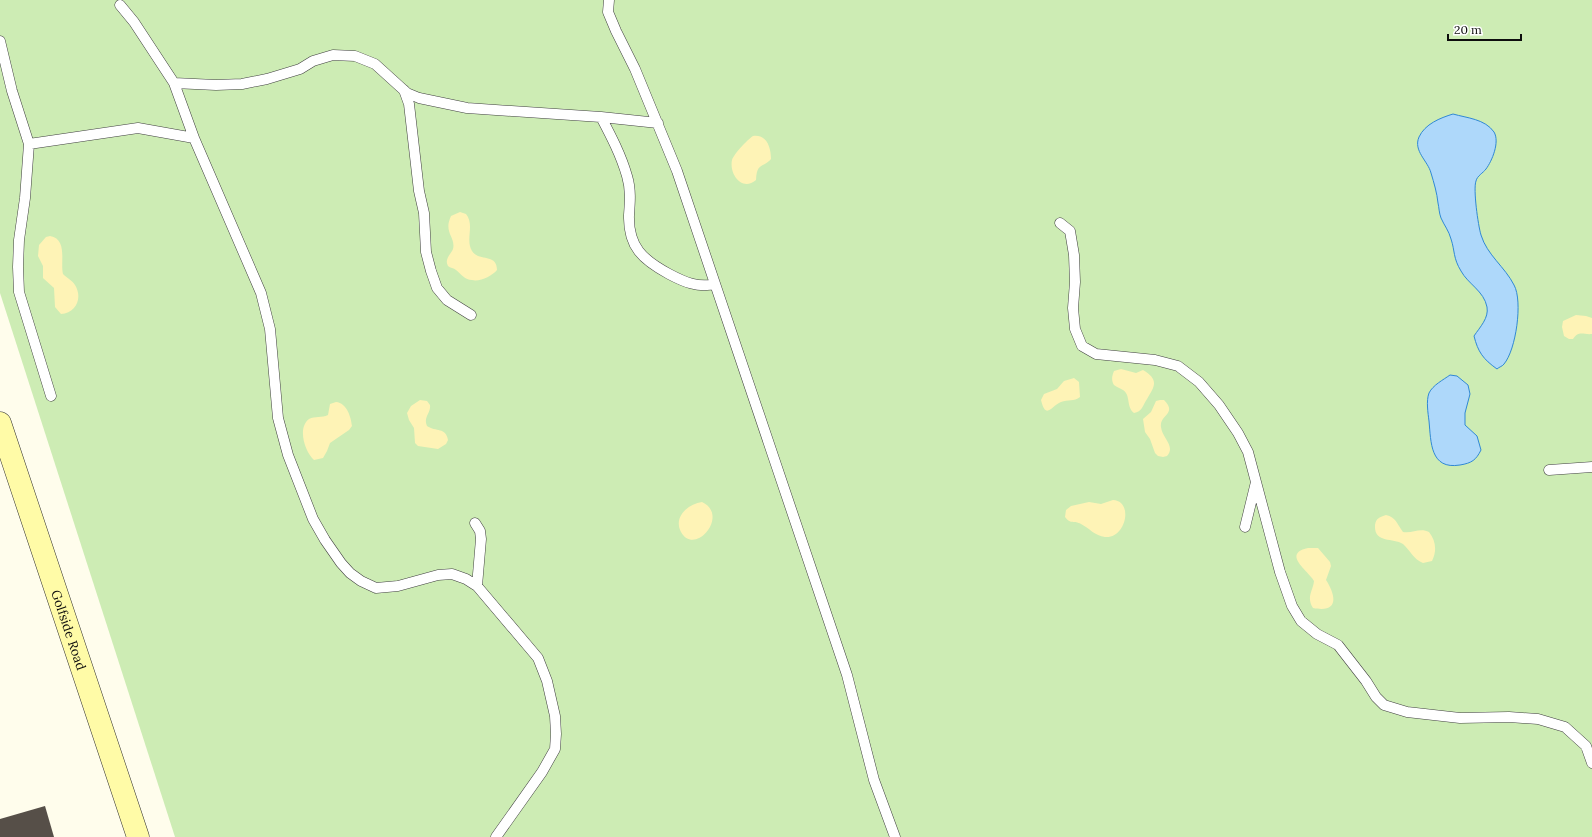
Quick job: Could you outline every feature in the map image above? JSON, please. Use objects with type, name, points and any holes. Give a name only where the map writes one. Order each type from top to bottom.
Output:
[{"type":"main road","name":"Golfside Road","points":[[0,423],[138,837]]},
{"type":"lane","points":[[609,0],[608,12],[658,123],[677,171],[847,675],[874,780],[895,837]]},
{"type":"lane","points":[[120,5],[134,22],[174,83],[194,138],[261,293],[270,329],[278,418],[288,455],[313,519],[325,540],[350,573],[376,588],[398,586],[452,574],[477,586],[538,658],[547,681],[555,716],[555,749],[542,772],[496,837]]},
{"type":"lane","points":[[0,41],[12,91],[29,144],[26,198],[19,240],[19,292],[50,396]]},
{"type":"lane","points":[[174,83],[216,85],[242,84],[300,69],[313,61],[333,55],[355,56],[375,64],[404,90],[419,98],[467,108],[601,117],[658,123]]},
{"type":"lane","points":[[404,90],[409,104],[415,161],[424,213],[426,252],[431,271],[437,288],[447,300],[471,316]]},
{"type":"lane","points":[[601,117],[621,158],[628,177],[631,198],[629,217],[630,232],[634,246],[645,259],[685,283],[706,286],[715,284]]},
{"type":"lane","points":[[29,144],[138,128],[194,138]]},
{"type":"lane","points":[[1060,223],[1070,231],[1076,282],[1073,308],[1075,329],[1082,346],[1096,354],[1155,360],[1178,366],[1199,382],[1219,405],[1238,433],[1248,452],[1280,572],[1292,606],[1301,621],[1317,634],[1338,645],[1366,681],[1376,698],[1384,705],[1407,712],[1453,717],[1509,717],[1538,719],[1565,727],[1586,746],[1592,763]]},
{"type":"lane","points":[[1549,470],[1592,467]]},
{"type":"lane","points":[[1246,527],[1256,480]]},
{"type":"lane","points":[[475,523],[480,531],[477,586]]},
{"type":"green space","points":[[0,0],[1592,0],[1592,837],[175,837],[0,293]]},
{"type":"sand","points":[[753,136],[762,137],[765,139],[769,146],[771,159],[760,166],[756,180],[746,184],[741,183],[733,171],[732,160],[741,147]]},
{"type":"sand","points":[[460,212],[466,214],[469,218],[469,242],[472,251],[479,256],[491,259],[496,265],[497,270],[495,272],[482,279],[467,279],[455,269],[449,267],[447,263],[447,259],[453,249],[453,241],[448,227],[449,222],[451,216]]},
{"type":"sand","points":[[50,236],[56,238],[61,246],[63,274],[74,283],[78,295],[77,304],[74,308],[71,311],[61,314],[55,307],[54,288],[43,278],[43,266],[38,256],[39,245],[46,237]]},
{"type":"sand","points":[[1576,315],[1592,318],[1592,334],[1579,334],[1573,339],[1569,339],[1564,336],[1562,327],[1563,321]]},
{"type":"sand","points":[[1121,369],[1136,373],[1143,370],[1154,380],[1152,391],[1142,408],[1134,413],[1130,408],[1125,392],[1113,383],[1112,378],[1114,371]]},
{"type":"sand","points":[[1074,378],[1079,382],[1080,397],[1061,402],[1050,410],[1045,410],[1041,400],[1044,394],[1057,389],[1064,381]]},
{"type":"sand","points":[[420,400],[427,401],[430,405],[426,418],[427,426],[443,431],[447,436],[448,440],[446,444],[438,449],[418,446],[415,443],[414,428],[407,413],[411,406]]},
{"type":"sand","points":[[1164,400],[1169,408],[1169,412],[1161,423],[1162,431],[1170,449],[1167,456],[1163,457],[1158,456],[1155,453],[1150,439],[1145,432],[1143,419],[1151,412],[1156,401]]},
{"type":"sand","points":[[336,402],[340,403],[346,408],[351,419],[352,426],[349,430],[330,443],[323,458],[314,460],[305,446],[303,428],[309,419],[328,415],[330,404]]},
{"type":"sand","points":[[1113,500],[1120,502],[1124,506],[1125,520],[1118,532],[1112,536],[1105,537],[1095,534],[1081,524],[1071,522],[1065,517],[1066,510],[1071,506],[1089,502],[1101,504]]},
{"type":"sand","points":[[702,502],[710,508],[712,516],[711,524],[701,537],[694,540],[687,538],[681,532],[679,526],[680,516],[687,508]]},
{"type":"sand","points":[[1386,515],[1396,521],[1403,532],[1422,530],[1429,532],[1435,546],[1435,554],[1432,561],[1423,563],[1414,557],[1403,544],[1381,538],[1378,535],[1375,525],[1376,521],[1380,517]]},
{"type":"sand","points":[[1308,548],[1318,548],[1330,562],[1331,566],[1326,580],[1332,592],[1333,602],[1331,606],[1327,608],[1313,608],[1310,601],[1314,581],[1299,563],[1297,558],[1297,554],[1300,551]]},
{"type":"water","points":[[1453,114],[1486,124],[1496,136],[1496,146],[1491,161],[1477,179],[1475,185],[1477,216],[1481,235],[1487,249],[1506,272],[1514,285],[1517,292],[1518,302],[1517,325],[1512,348],[1504,364],[1497,369],[1482,355],[1474,336],[1487,315],[1485,301],[1483,296],[1464,276],[1458,266],[1450,236],[1440,216],[1431,173],[1418,147],[1419,137],[1425,128],[1438,120]]},
{"type":"water","points":[[1450,375],[1457,376],[1468,385],[1470,394],[1465,413],[1465,425],[1477,436],[1481,450],[1473,460],[1460,465],[1450,465],[1443,463],[1438,459],[1434,453],[1430,437],[1428,407],[1429,393],[1436,385]]},
{"type":"building","points":[[45,806],[54,837],[0,837],[0,819]]}]
